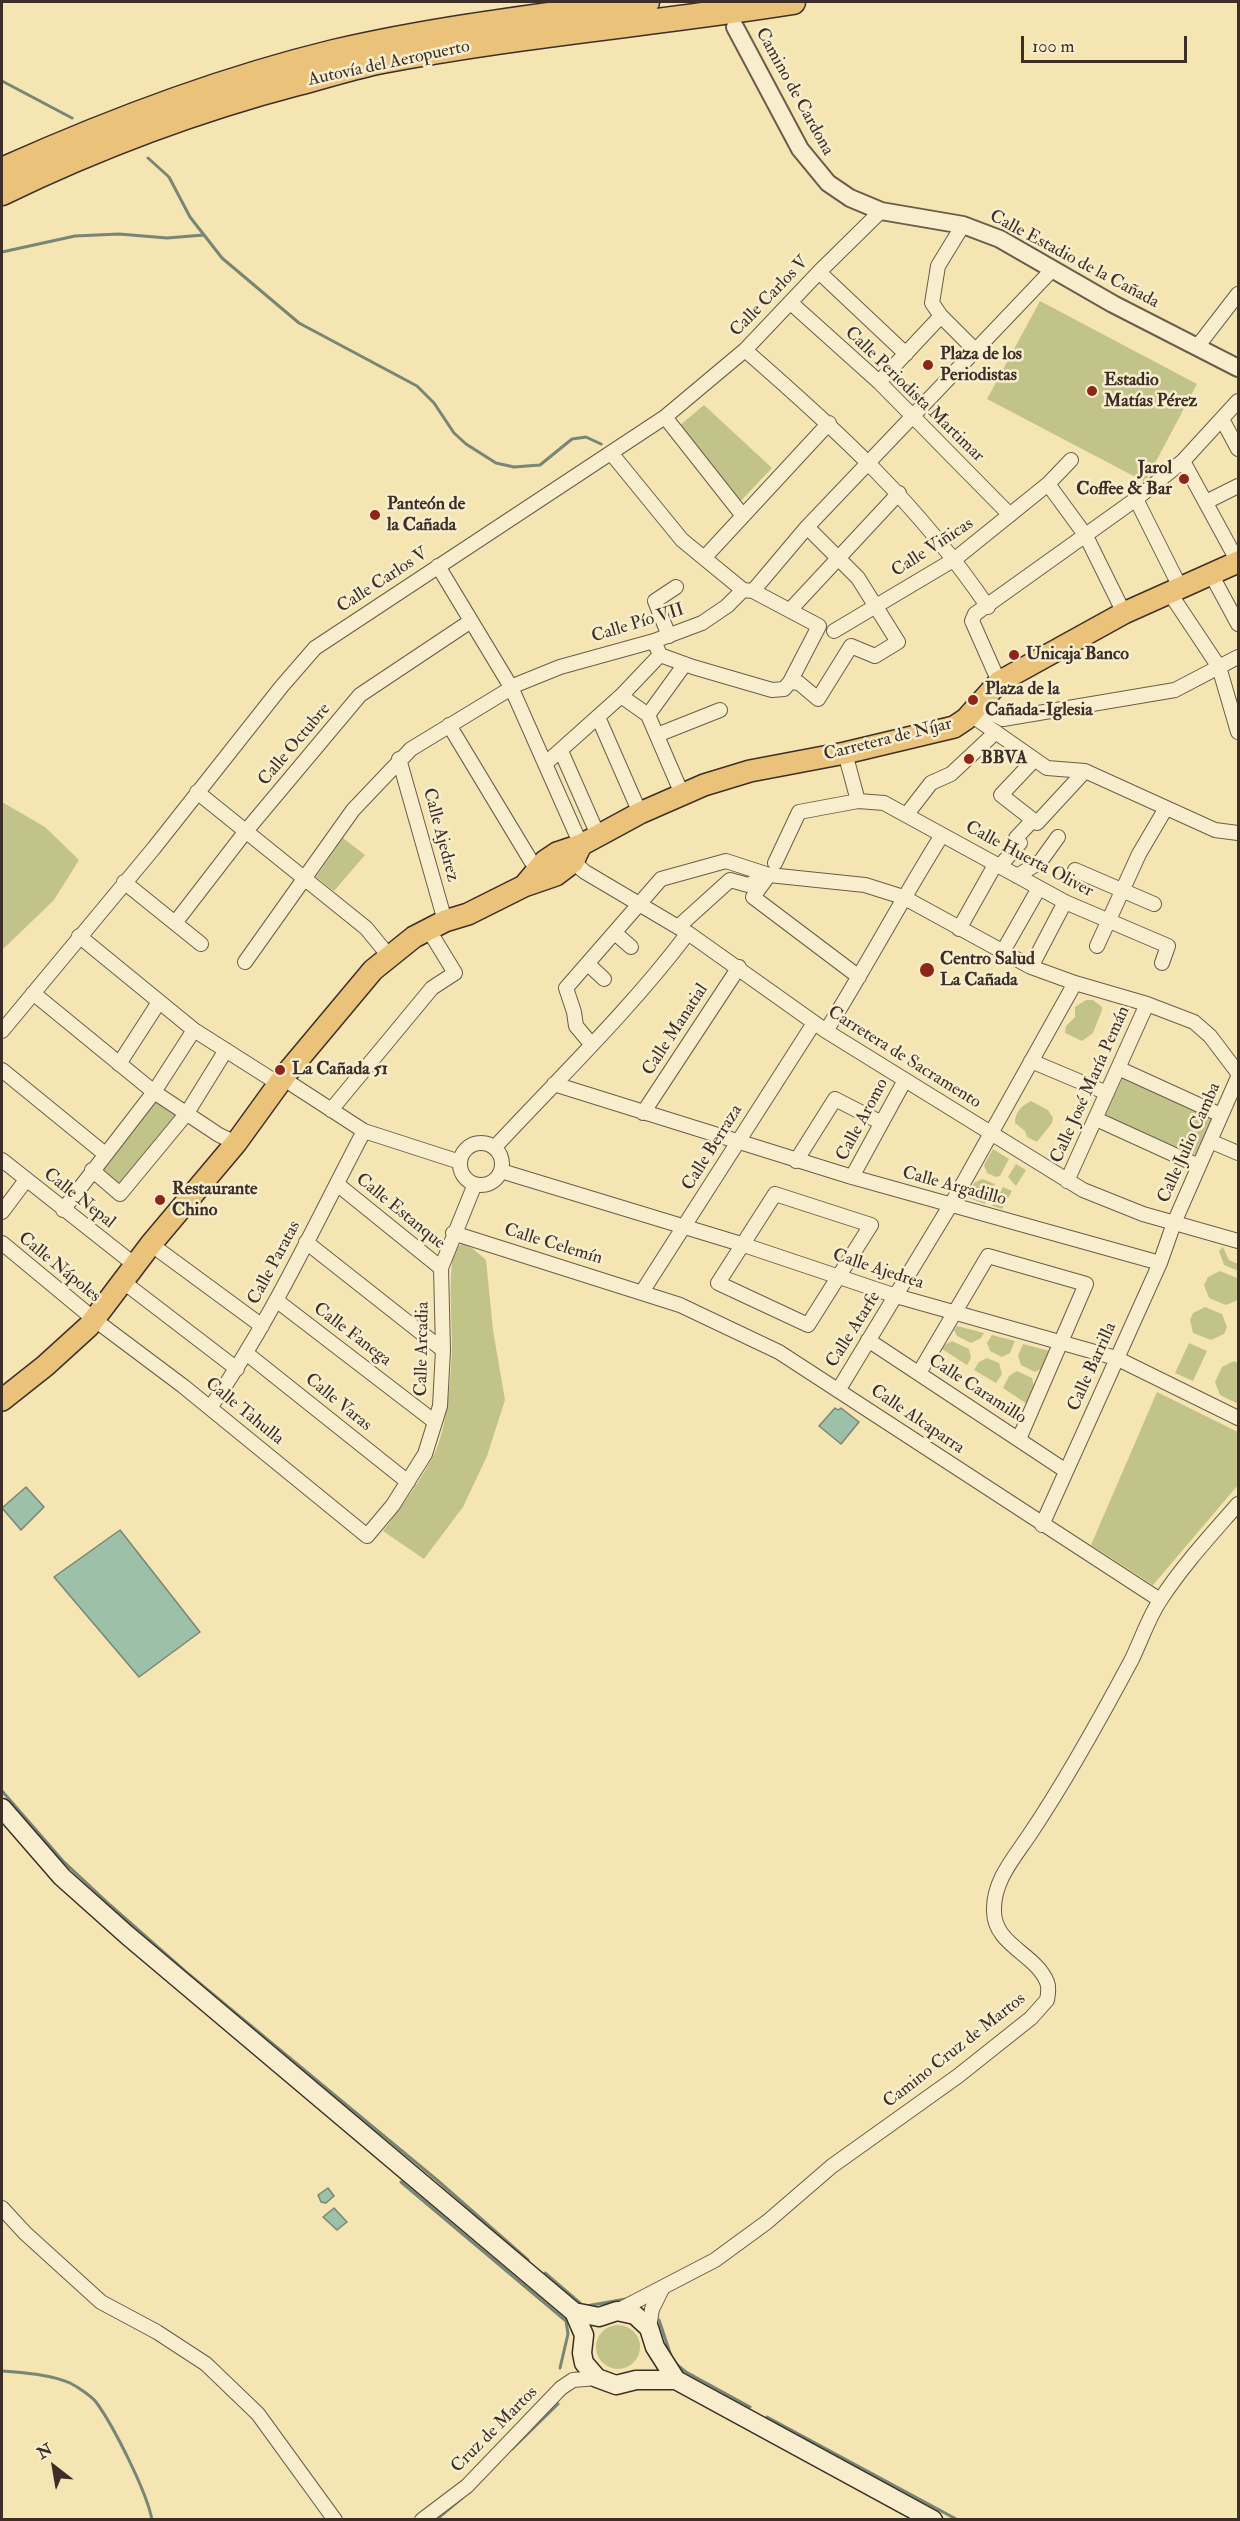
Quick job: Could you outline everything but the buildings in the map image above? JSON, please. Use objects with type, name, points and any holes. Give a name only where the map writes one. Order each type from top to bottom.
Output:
[{"type":"highway","name":"Autovía del Aeropuerto","points":[[2,170],[147,109],[303,60],[411,36],[647,2]]},
{"type":"highway","name":"Autovía del Aeropuerto","points":[[2,193],[82,156],[189,115],[374,63],[522,38],[793,2]]},
{"type":"main road","name":"Carretera de Níjar","points":[[543,872],[640,813],[682,794],[750,771],[845,753],[954,727],[975,711],[999,682],[1124,613],[1239,562]]},
{"type":"main road","points":[[94,1320],[109,1309],[160,1251],[358,987],[389,956],[414,937],[439,929],[524,886],[543,872]]},
{"type":"main road","points":[[2,1400],[69,1345],[94,1320],[135,1265],[236,1143],[378,979],[439,929]]},
{"type":"main road","points":[[2,1808],[62,1877],[127,1935],[574,2312],[584,2335],[582,2353],[584,2363],[597,2378],[616,2385],[636,2380],[676,2380],[933,2520]]},
{"type":"main road","points":[[574,2312],[599,2317],[617,2311],[635,2315],[649,2328],[655,2347],[676,2380]]},
{"type":"main road","points":[[636,2380],[646,2372],[653,2360],[655,2347]]},
{"type":"street","name":"Camino de Cardona","points":[[735,27],[800,149],[814,169],[828,183],[850,198],[882,211]]},
{"type":"street","name":"Calle Estadio de la Cañada","points":[[882,211],[963,225],[1000,239],[1052,270],[1239,368]]},
{"type":"street","name":"Calle Carlos V","points":[[2,1031],[315,648],[665,417],[745,350],[819,272],[882,211]]},
{"type":"street","points":[[963,225],[938,266],[933,303],[941,316],[975,350]]},
{"type":"street","name":"Calle Pío VII","points":[[245,962],[353,810],[399,759],[411,749],[511,687],[560,667],[654,641],[702,623],[748,591],[807,526],[1052,270]]},
{"type":"street","points":[[819,272],[906,354]]},
{"type":"street","points":[[1197,347],[1239,294]]},
{"type":"street","name":"Calle Periodista Martimar","points":[[791,303],[879,382],[1010,515]]},
{"type":"street","points":[[879,382],[941,316]]},
{"type":"street","points":[[745,350],[829,423],[899,493],[955,559],[987,607]]},
{"type":"street","points":[[999,682],[972,621],[975,614],[1136,499],[1183,461],[1239,401]]},
{"type":"street","points":[[665,417],[743,516]]},
{"type":"street","points":[[1222,419],[1239,449]]},
{"type":"street","points":[[705,557],[829,423]]},
{"type":"street","points":[[611,453],[682,540],[748,591],[819,626],[790,682],[784,689],[772,690],[660,655],[654,641]]},
{"type":"street","name":"Calle Viñicas","points":[[834,631],[955,559],[1048,484],[1071,460]]},
{"type":"street","points":[[1183,461],[1239,562]]},
{"type":"street","points":[[1048,484],[1086,536],[1124,613]]},
{"type":"street","points":[[1206,502],[1239,486]]},
{"type":"street","points":[[790,610],[899,493]]},
{"type":"street","points":[[1136,499],[1174,590],[1218,667],[1239,732]]},
{"type":"street","points":[[790,682],[799,683],[818,699],[851,646],[875,657],[898,642],[858,578],[807,526]]},
{"type":"street","points":[[438,566],[511,687],[545,764],[578,850]]},
{"type":"street","points":[[1211,574],[1239,624]]},
{"type":"street","points":[[669,636],[655,601],[676,587]]},
{"type":"street","name":"Calle Octubre","points":[[175,923],[246,831],[360,695],[471,621]]},
{"type":"street","points":[[545,764],[621,696],[660,655]]},
{"type":"street","points":[[975,711],[1003,719],[1175,690],[1239,657]]},
{"type":"street","points":[[648,715],[685,664]]},
{"type":"street","points":[[621,696],[648,715],[682,794]]},
{"type":"street","points":[[657,735],[720,710]]},
{"type":"street","points":[[975,711],[996,732],[1047,768],[1085,771],[1215,830],[1239,833]]},
{"type":"street","points":[[598,717],[640,813]]},
{"type":"street","points":[[449,725],[531,861],[543,872]]},
{"type":"street","points":[[907,814],[931,783],[951,774],[996,732]]},
{"type":"street","points":[[561,751],[578,850]]},
{"type":"street","points":[[845,753],[858,801]]},
{"type":"street","name":"Calle Ajedrez","points":[[331,1110],[432,988],[455,973],[439,929],[399,759]]},
{"type":"street","points":[[1034,760],[1000,795],[1037,823],[1085,771]]},
{"type":"street","points":[[197,792],[366,928],[389,956]]},
{"type":"street","name":"Calle Huerta Oliver","points":[[772,869],[799,812],[858,801],[884,803],[1065,902],[1168,946],[1162,963]]},
{"type":"street","points":[[1097,946],[1139,854],[1166,808]]},
{"type":"street","points":[[959,929],[997,866],[1020,843],[1016,838],[1033,820]]},
{"type":"street","name":"Calle Berraza","points":[[642,1292],[739,1142],[820,1027],[859,978],[903,897],[942,835]]},
{"type":"street","points":[[1017,876],[1040,862],[1058,837]]},
{"type":"street","name":"Carretera de Sacramento","points":[[578,850],[585,872],[683,930],[739,967],[820,1027],[1067,1181],[1106,1201],[1239,1241]]},
{"type":"street","points":[[592,1045],[576,1026],[566,988],[666,876],[726,861],[865,885],[903,897],[1031,967],[1075,983],[1147,1004],[1194,1022],[1210,1036],[1239,1075]]},
{"type":"street","points":[[495,1148],[664,966],[683,930],[730,880],[748,885],[772,869]]},
{"type":"street","points":[[772,869],[753,897],[859,978]]},
{"type":"street","points":[[1075,870],[1154,904]]},
{"type":"street","points":[[124,882],[201,944]]},
{"type":"street","points":[[1002,953],[1039,888]]},
{"type":"street","points":[[1031,967],[1065,902]]},
{"type":"street","points":[[615,933],[631,947]]},
{"type":"street","points":[[79,936],[194,1030],[226,1050],[364,1131],[460,1162]]},
{"type":"street","points":[[588,964],[604,979]]},
{"type":"street","name":"Calle Manatial","points":[[643,1113],[739,967]]},
{"type":"street","name":"Calle Atarfe","points":[[838,1389],[951,1204],[1075,983]]},
{"type":"street","points":[[33,993],[154,1092],[219,1135],[236,1143]]},
{"type":"street","points":[[119,1064],[159,1002]]},
{"type":"street","name":"Calle José María Pemán","points":[[1067,1181],[1147,1004]]},
{"type":"street","points":[[63,1210],[154,1092],[194,1030]]},
{"type":"street","points":[[93,1170],[120,1194],[187,1113],[226,1050]]},
{"type":"street","points":[[1031,1061],[1107,1093]]},
{"type":"street","points":[[1118,1068],[1221,1115]]},
{"type":"street","points":[[2,1070],[105,1154]]},
{"type":"street","name":"Calle Julio Camba","points":[[1174,1223],[1239,1075]]},
{"type":"street","name":"Calle Aromo","points":[[852,1177],[880,1122],[905,1080]]},
{"type":"street","name":"Calle Argadillo","points":[[554,1084],[796,1161],[1160,1263]]},
{"type":"street","points":[[796,1161],[835,1099],[880,1122]]},
{"type":"street","points":[[1096,1119],[1199,1166]]},
{"type":"street","name":"Calle Paratas","points":[[210,1408],[237,1370],[262,1326],[364,1131]]},
{"type":"street","points":[[1210,1141],[1239,1153]]},
{"type":"street","points":[[488,1143],[495,1148],[501,1158],[501,1171],[493,1181],[481,1185],[475,1184],[463,1175],[460,1162],[462,1154],[473,1144],[488,1143]]},
{"type":"street","name":"Calle Nepal","points":[[2,1160],[135,1265]]},
{"type":"street","name":"Calle Ajedrea","points":[[501,1171],[741,1244],[896,1296],[1116,1358],[1239,1418]]},
{"type":"street","points":[[2,1212],[26,1180]]},
{"type":"street","name":"Calle Estanque","points":[[337,1184],[441,1268]]},
{"type":"street","name":"Calle Arcadia","points":[[368,1536],[393,1504],[425,1454],[440,1406],[443,1350],[441,1268],[453,1233],[475,1184]]},
{"type":"street","points":[[775,1194],[870,1226],[808,1325],[718,1283],[741,1244],[775,1194]]},
{"type":"street","name":"Calle Barrilla","points":[[1042,1525],[1160,1263],[1174,1223]]},
{"type":"street","name":"Calle Celemín","points":[[453,1233],[642,1292]]},
{"type":"street","points":[[306,1242],[443,1350]]},
{"type":"street","name":"Calle Nápoles","points":[[2,1243],[94,1320]]},
{"type":"street","points":[[160,1251],[262,1326]]},
{"type":"street","points":[[919,1373],[988,1256],[1086,1284],[1019,1439]]},
{"type":"street","points":[[130,1287],[237,1370]]},
{"type":"street","name":"Calle Alcaparra","points":[[642,1292],[680,1305],[779,1352],[1160,1600]]},
{"type":"street","name":"Calle Fanega","points":[[276,1300],[435,1422]]},
{"type":"street","name":"Calle Tahulla","points":[[94,1320],[210,1408],[368,1536]]},
{"type":"street","name":"Calle Caramillo","points":[[868,1340],[1066,1471]]},
{"type":"street","name":"Calle Varas","points":[[246,1353],[408,1482]]},
{"type":"street","name":"Camino Cruz de Martos","points":[[662,2289],[716,2260],[767,2222],[832,2166],[958,2076],[1031,2018],[1047,2000],[1048,1983],[1038,1969],[1013,1947],[998,1929],[993,1913],[995,1893],[1002,1876],[1046,1811],[1114,1690],[1160,1600],[1197,1550],[1239,1504]]},
{"type":"street","points":[[2,2208],[25,2233],[101,2302],[157,2332],[206,2364],[258,2414],[334,2520]]},
{"type":"street","points":[[617,2311],[662,2289]]},
{"type":"street","points":[[649,2328],[654,2303],[662,2289]]},
{"type":"street","points":[[584,2335],[590,2324],[599,2317]]},
{"type":"street","points":[[561,2388],[582,2353]]},
{"type":"street","name":"Cruz de Martos","points":[[422,2520],[466,2486],[561,2388],[573,2380],[597,2378]]},
{"type":"green space","name":"Estadio Matías Pérez","points":[[1040,301],[1197,384],[1145,482],[987,399]]},
{"type":"green space","points":[[704,405],[772,468],[738,504],[679,426]]},
{"type":"green space","points":[[2,802],[45,827],[79,860],[54,900],[2,950]]},
{"type":"green space","points":[[343,838],[365,855],[334,891],[316,877]]},
{"type":"green space","points":[[1086,1000],[1093,1000],[1102,1007],[1102,1010],[1093,1033],[1082,1041],[1065,1033],[1066,1026],[1075,1017],[1075,1007]]},
{"type":"green space","points":[[1123,1077],[1215,1116],[1198,1156],[1105,1116]]},
{"type":"green space","points":[[154,1092],[187,1113],[120,1194],[93,1170]]},
{"type":"green space","points":[[1031,1101],[1048,1110],[1053,1118],[1052,1123],[1037,1142],[1027,1137],[1025,1131],[1015,1123],[1019,1110]]},
{"type":"green space","points":[[993,1149],[1009,1159],[1000,1176],[996,1177],[987,1173],[984,1165]]},
{"type":"green space","points":[[1016,1164],[1026,1170],[1016,1186],[1008,1177]]},
{"type":"green space","points":[[982,1179],[995,1184],[985,1204],[966,1197],[974,1183]]},
{"type":"green space","points":[[1003,1187],[1012,1191],[1002,1209],[992,1206]]},
{"type":"green space","points":[[462,1244],[472,1248],[486,1260],[493,1330],[505,1400],[487,1456],[463,1507],[424,1559],[383,1531],[419,1480],[432,1459],[440,1439],[451,1371],[452,1261],[454,1249]]},
{"type":"green space","points":[[1223,1247],[1229,1260],[1238,1264],[1238,1271],[1224,1265],[1219,1251]]},
{"type":"green space","points":[[1220,1271],[1237,1278],[1238,1300],[1226,1305],[1209,1298],[1204,1285],[1208,1277]]},
{"type":"green space","points":[[1205,1307],[1222,1314],[1227,1327],[1224,1334],[1211,1340],[1193,1333],[1190,1320],[1193,1313]]},
{"type":"green space","points":[[957,1326],[984,1333],[981,1338],[971,1343],[957,1336],[954,1330]]},
{"type":"green space","points":[[992,1335],[1015,1341],[1010,1353],[1002,1357],[990,1351],[987,1343]]},
{"type":"green space","points":[[952,1341],[969,1349],[971,1358],[967,1365],[942,1349]]},
{"type":"green space","points":[[1189,1343],[1207,1351],[1193,1381],[1175,1373]]},
{"type":"green space","points":[[1023,1344],[1050,1351],[1043,1368],[1035,1372],[1021,1365],[1018,1356]]},
{"type":"green space","points":[[987,1358],[999,1363],[1002,1374],[996,1383],[974,1370],[979,1362]]},
{"type":"green space","points":[[1234,1361],[1238,1363],[1238,1404],[1220,1395],[1215,1382],[1222,1367]]},
{"type":"green space","points":[[1017,1371],[1032,1378],[1034,1387],[1027,1404],[1003,1388],[1009,1376]]},
{"type":"green space","points":[[1157,1392],[1238,1432],[1238,1485],[1153,1585],[1091,1545]]},
{"type":"green space","points":[[618,2325],[627,2326],[634,2331],[639,2338],[639,2356],[634,2363],[627,2368],[618,2369],[609,2368],[602,2363],[597,2356],[596,2347],[597,2338],[602,2331],[609,2326]]},
{"type":"shaded area","points":[[835,1408],[838,1410],[841,1408],[859,1422],[841,1444],[819,1426]]},
{"type":"shaded area","points":[[26,1487],[44,1507],[21,1530],[2,1508]]},
{"type":"shaded area","points":[[120,1530],[200,1632],[139,1677],[54,1577]]},
{"type":"shaded area","points":[[328,2188],[334,2196],[326,2203],[321,2202],[318,2195]]},
{"type":"shaded area","points":[[334,2208],[347,2222],[337,2230],[323,2217]]},
{"type":"waterway","points":[[2,81],[72,118]]},
{"type":"waterway","points":[[148,158],[169,177],[190,217],[222,258],[299,323],[417,386],[434,403],[454,433],[466,444],[496,463],[514,467],[540,465],[572,439],[586,437],[601,444]]},
{"type":"waterway","points":[[2,252],[75,236],[119,234],[167,238],[204,235]]},
{"type":"waterway","points":[[2,1791],[63,1861],[110,1905],[186,1972],[437,2180],[528,2260]]},
{"type":"waterway","points":[[401,2182],[566,2321],[568,2334],[560,2368]]},
{"type":"waterway","points":[[545,2273],[580,2303]]},
{"type":"waterway","points":[[586,2306],[626,2299]]},
{"type":"waterway","points":[[659,2320],[671,2356]]},
{"type":"waterway","points":[[676,2364],[686,2372],[750,2407]]},
{"type":"waterway","points":[[2,2371],[36,2374],[62,2380],[88,2394],[103,2413],[128,2459],[144,2493],[152,2520]]},
{"type":"waterway","points":[[512,2449],[558,2404]]},
{"type":"waterway","points":[[767,2417],[958,2520]]},
{"type":"waterway","points":[[436,2520],[462,2498]]},
{"type":"place","name":"Plaza de los Periodistas","points":[[928,365]]},
{"type":"place","name":"Estadio Matías Pérez","points":[[1092,391]]},
{"type":"place","name":"Jarol Coffee & Bar","points":[[1184,479]]},
{"type":"place","name":"Panteón de la Cañada","points":[[375,515]]},
{"type":"place","name":"Unicaja Banco","points":[[1014,655]]},
{"type":"place","name":"Plaza de la Cañada-Iglesia","points":[[973,700]]},
{"type":"place","name":"BBVA","points":[[969,759]]},
{"type":"place","name":"Centro Salud La Cañada","points":[[927,970]]},
{"type":"place","name":"La Cañada 51","points":[[280,1070]]},
{"type":"place","name":"Restaurante Chino","points":[[160,1200]]}]
